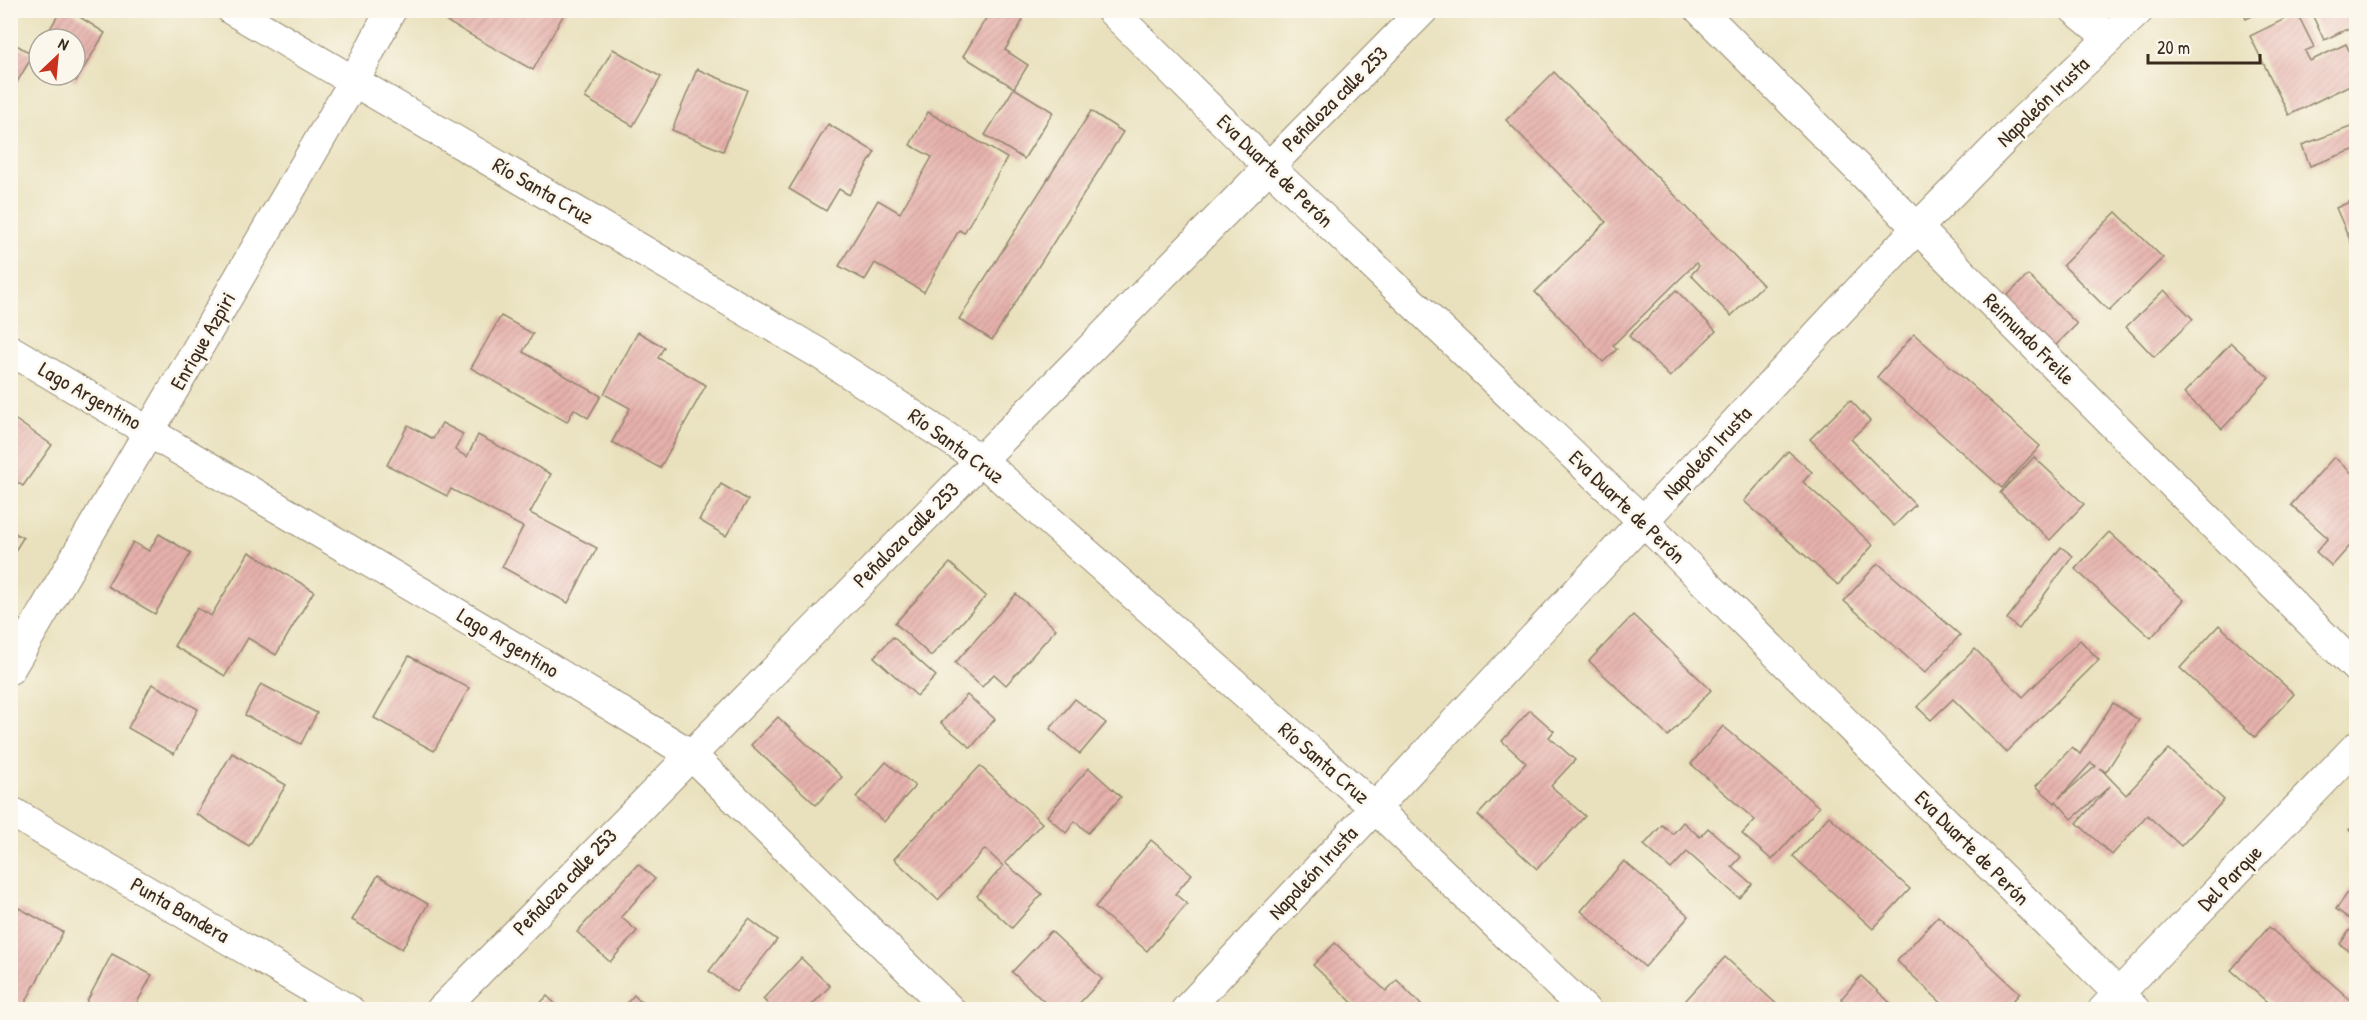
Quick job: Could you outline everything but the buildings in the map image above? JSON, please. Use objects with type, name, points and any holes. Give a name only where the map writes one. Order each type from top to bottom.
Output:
[{"type":"street","name":"Río Santa Cruz","points":[[232,10],[820,354],[981,460],[1374,807],[1585,1010]]},
{"type":"street","name":"Enrique Azpiri","points":[[10,669],[354,81],[391,10]]},
{"type":"street","name":"Eva Duarte de Perón","points":[[1111,10],[1268,166],[1643,521],[2119,1004]]},
{"type":"street","name":"Peñaloza calle 253","points":[[441,1010],[1423,10]]},
{"type":"street","points":[[2075,10],[2109,38]]},
{"type":"street","name":"Napoleón Irusta","points":[[1186,1010],[1918,227],[2022,121],[2139,10]]},
{"type":"street","name":"Reimundo Freile","points":[[1713,16],[1918,227],[2356,668]]},
{"type":"street","name":"Lago Argentino","points":[[10,350],[536,660],[690,754],[950,1010]]},
{"type":"street","name":"Del Parque","points":[[2119,1004],[2356,747]]},
{"type":"street","name":"Punta Bandera","points":[[10,812],[349,1010]]}]
